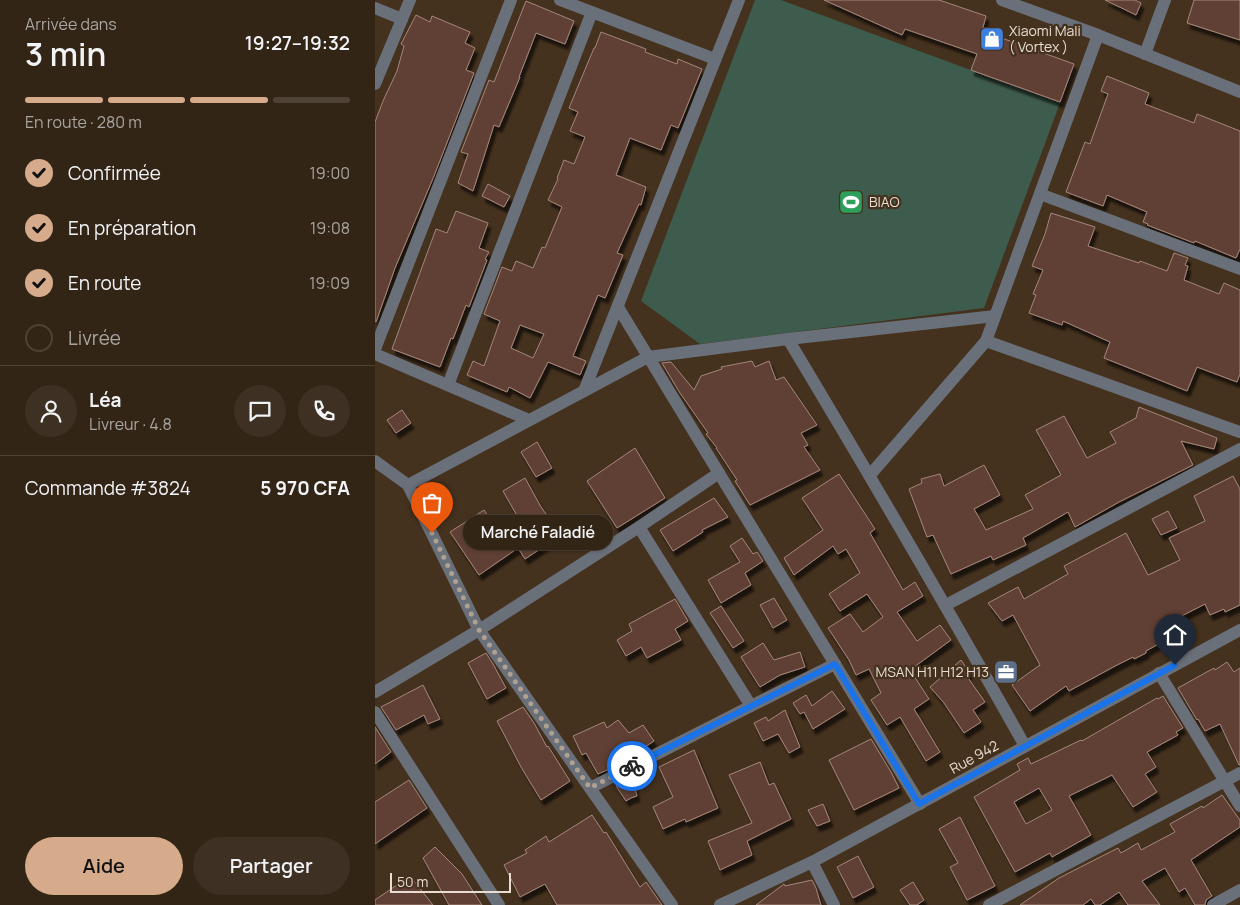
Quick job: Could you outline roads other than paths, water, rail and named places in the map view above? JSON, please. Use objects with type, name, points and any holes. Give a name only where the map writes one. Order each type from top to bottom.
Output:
[{"type":"street","points":[[375,84],[410,0]]},
{"type":"street","points":[[375,349],[511,0]]},
{"type":"street","points":[[560,0],[715,59]]},
{"type":"street","points":[[584,391],[739,0]]},
{"type":"street","points":[[1002,0],[1098,35],[1240,92]]},
{"type":"street","points":[[1145,54],[1165,0]]},
{"type":"street","points":[[375,8],[402,19]]},
{"type":"street","points":[[448,385],[592,12]]},
{"type":"street","points":[[870,475],[986,341],[1098,35]]},
{"type":"street","points":[[1040,194],[1240,270]]},
{"type":"street","points":[[618,307],[919,804]]},
{"type":"street","points":[[408,485],[648,357],[995,316]]},
{"type":"street","points":[[788,340],[870,475],[1025,746]]},
{"type":"street","points":[[986,341],[1240,432]]},
{"type":"street","points":[[375,354],[529,420]]},
{"type":"street","points":[[945,605],[1240,450]]},
{"type":"street","points":[[375,461],[408,485],[479,630],[672,905]]},
{"type":"street","points":[[375,692],[479,630],[719,473]]},
{"type":"street","points":[[639,527],[751,706]]},
{"type":"street","name":"Rue 942","points":[[720,905],[812,862],[1240,630]]},
{"type":"street","points":[[590,788],[835,664]]},
{"type":"street","points":[[1159,674],[1240,806]]},
{"type":"street","points":[[375,712],[499,905]]},
{"type":"street","points":[[989,905],[1240,772]]},
{"type":"street","points":[[812,862],[834,905]]},
{"type":"street","points":[[1213,905],[1240,890]]},
{"type":"place","name":"Xiaomi Mali ( Vortex )","points":[[992,39]]},
{"type":"place","name":"BIAO","points":[[851,202]]},
{"type":"place","name":"Marché Faladié","points":[[432,533]]},
{"type":"place","name":"MSAN H11 H12 H13","points":[[1006,672]]}]
